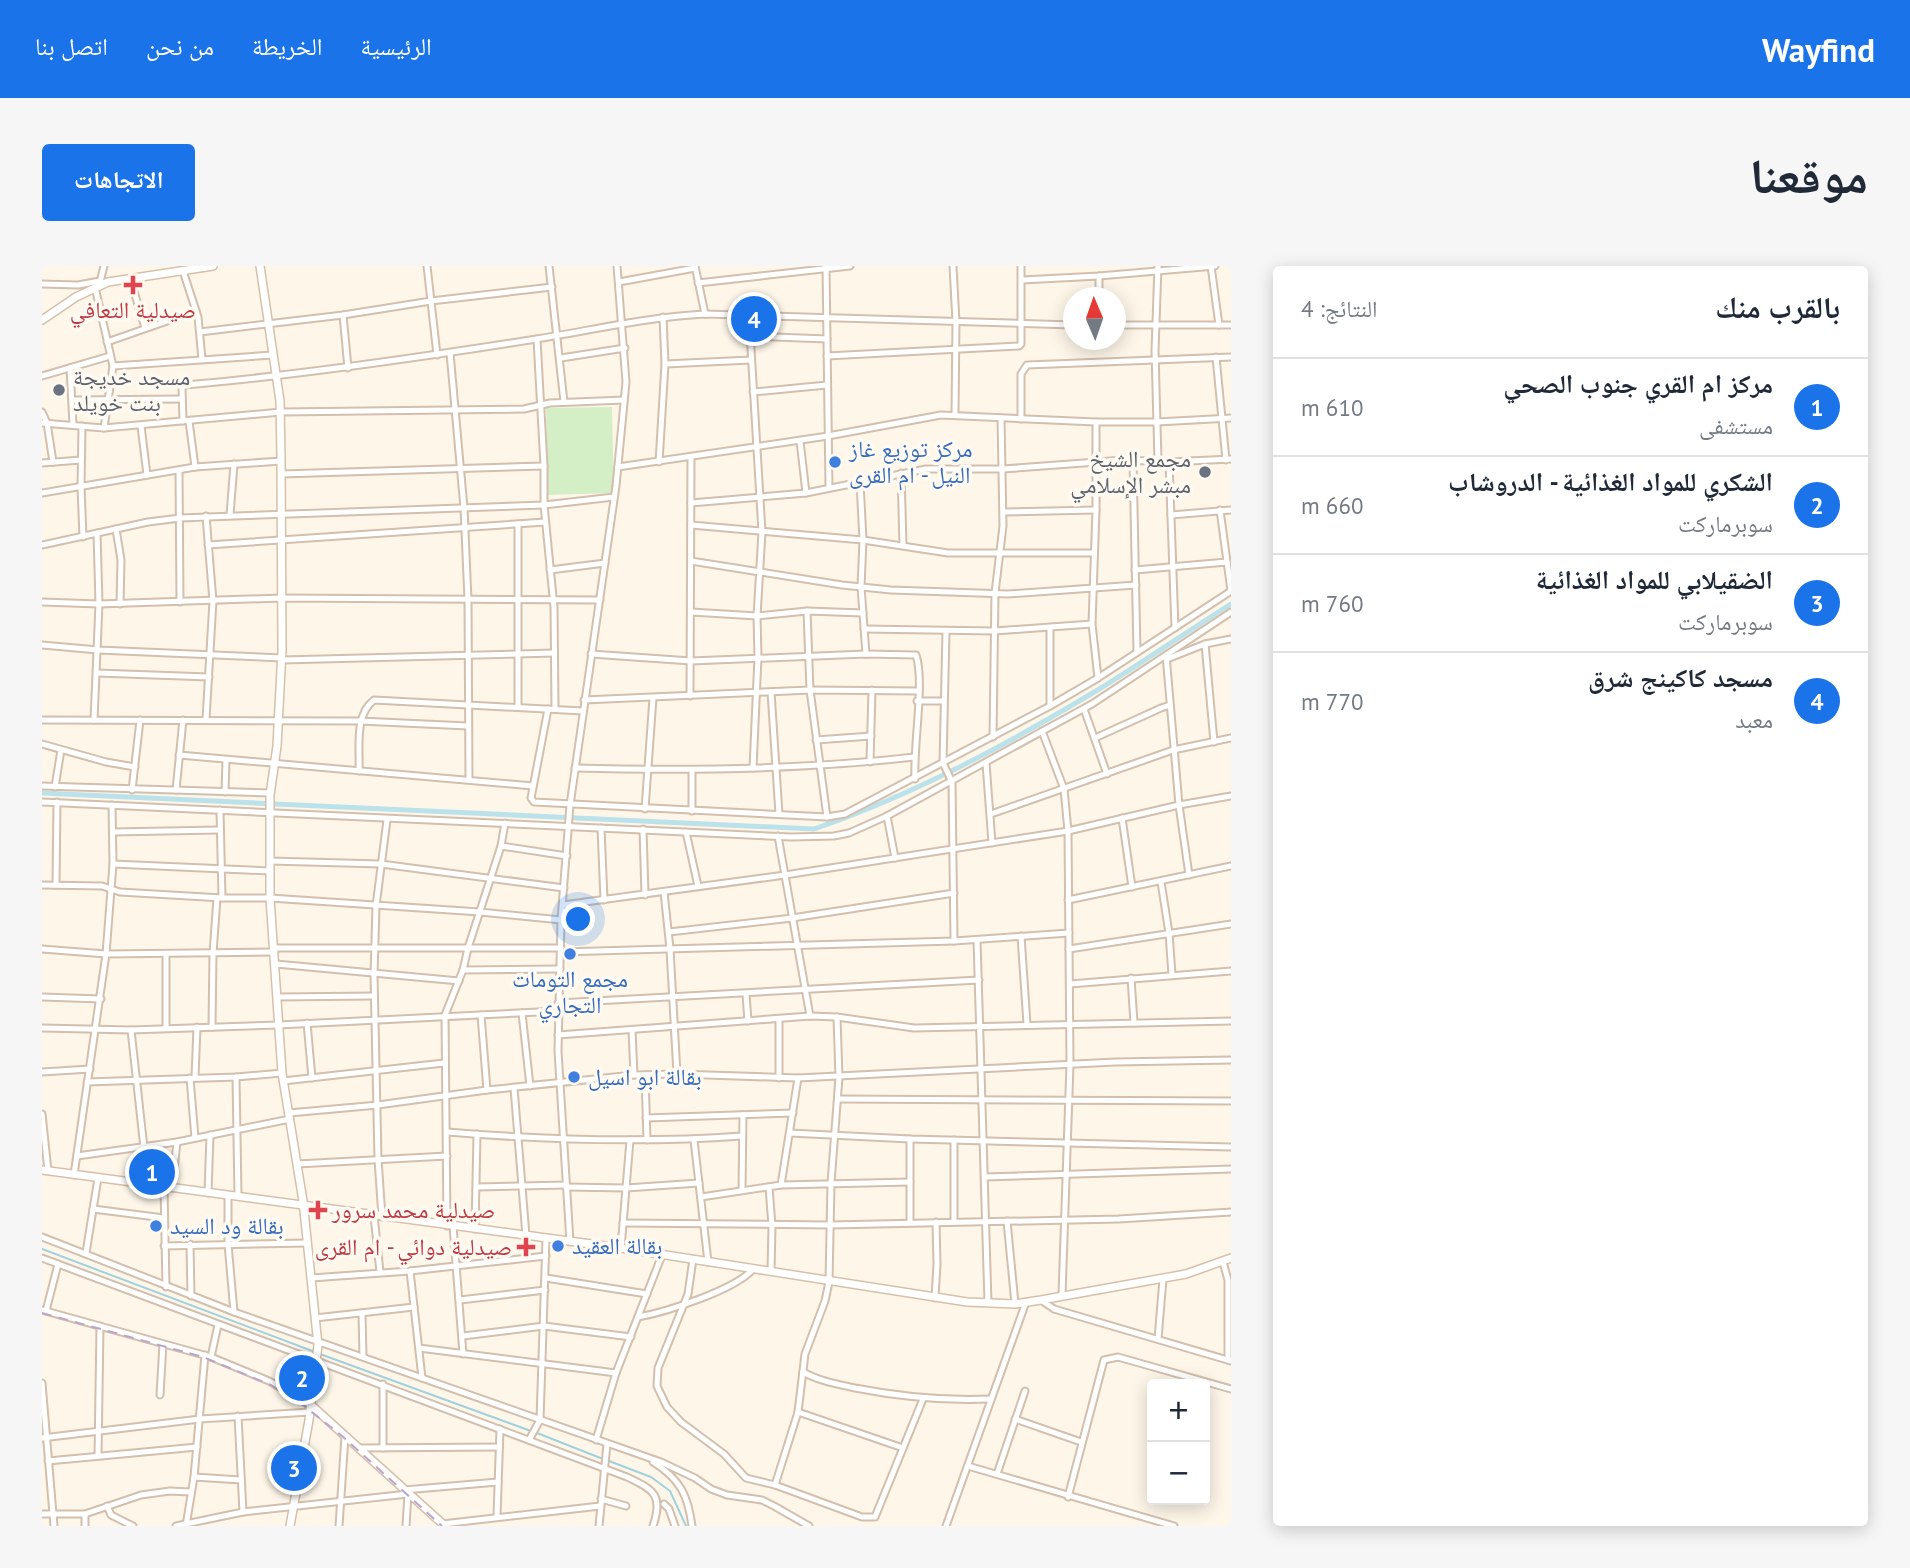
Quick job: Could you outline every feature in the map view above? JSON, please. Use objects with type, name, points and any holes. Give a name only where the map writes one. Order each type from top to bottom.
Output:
[{"type":"street","points":[[104,266],[98,285],[113,366],[104,428]]},
{"type":"street","points":[[42,284],[98,285],[165,270],[183,271],[214,266]]},
{"type":"street","points":[[260,266],[281,412],[282,659],[279,720],[270,794],[270,898],[282,1077],[303,1205],[318,1343],[290,1526]]},
{"type":"street","points":[[427,266],[437,355]]},
{"type":"street","points":[[550,266],[564,402]]},
{"type":"street","points":[[569,1242],[558,1035],[562,920],[570,806],[618,467],[626,382],[617,266]]},
{"type":"street","points":[[698,282],[850,266]]},
{"type":"street","points":[[953,266],[957,322],[955,415]]},
{"type":"street","points":[[827,356],[1019,346],[1021,266]]},
{"type":"street","points":[[1022,280],[1213,266],[1219,325]]},
{"type":"street","points":[[619,282],[695,267],[705,314]]},
{"type":"street","points":[[826,267],[830,488]]},
{"type":"street","points":[[1158,269],[1155,358],[1158,461]]},
{"type":"street","points":[[183,271],[196,311],[202,359]]},
{"type":"street","points":[[1098,276],[1098,287]]},
{"type":"street","points":[[130,278],[145,328]]},
{"type":"street","points":[[42,320],[98,285]]},
{"type":"street","points":[[200,332],[552,287]]},
{"type":"street","points":[[107,342],[196,311]]},
{"type":"street","points":[[195,467],[182,399],[183,385],[348,368],[559,336],[663,317],[705,314],[1063,325]]},
{"type":"street","points":[[343,315],[348,368]]},
{"type":"street","points":[[749,316],[762,498],[753,768]]},
{"type":"street","points":[[659,462],[665,365],[663,317]]},
{"type":"street","points":[[1126,325],[1231,325]]},
{"type":"street","points":[[750,336],[827,340]]},
{"type":"street","points":[[537,339],[554,653],[551,709],[533,786],[533,801],[570,806],[827,817],[850,811],[1050,706],[1098,678],[1231,591],[1220,510]]},
{"type":"street","points":[[561,358],[625,348]]},
{"type":"street","points":[[450,353],[465,526],[469,779]]},
{"type":"street","points":[[113,366],[273,355]]},
{"type":"street","points":[[42,376],[110,356]]},
{"type":"street","points":[[691,503],[806,493],[935,469],[1003,469],[1096,461],[1229,460],[1216,357]]},
{"type":"street","points":[[1021,419],[1021,374],[1027,365],[1231,357]]},
{"type":"street","points":[[665,365],[751,360]]},
{"type":"street","points":[[70,368],[74,425]]},
{"type":"street","points":[[753,392],[827,385]]},
{"type":"street","points":[[73,400],[182,399]]},
{"type":"street","points":[[44,423],[104,428],[281,412],[524,409],[564,402],[624,400]]},
{"type":"street","points":[[42,412],[53,462]]},
{"type":"street","points":[[618,467],[828,436],[934,416],[1096,422],[1231,418]]},
{"type":"street","points":[[993,737],[995,593],[1004,512],[1001,418]]},
{"type":"street","points":[[1096,422],[1092,624],[1098,678]]},
{"type":"street","points":[[82,426],[80,487],[83,537]]},
{"type":"street","points":[[141,426],[147,475]]},
{"type":"street","points":[[800,440],[806,493]]},
{"type":"street","points":[[690,696],[691,457]]},
{"type":"street","points":[[42,463],[81,460]]},
{"type":"street","points":[[1133,460],[1137,652]]},
{"type":"street","points":[[42,493],[195,467],[281,461]]},
{"type":"street","points":[[1169,462],[1175,628]]},
{"type":"street","points":[[230,515],[234,464]]},
{"type":"street","points":[[281,474],[544,466]]},
{"type":"street","points":[[179,470],[180,602]]},
{"type":"street","points":[[901,474],[903,545]]},
{"type":"street","points":[[860,482],[863,540],[861,587],[866,654]]},
{"type":"street","points":[[42,545],[180,518],[544,505],[614,496]]},
{"type":"street","points":[[1004,512],[1096,510]]},
{"type":"street","points":[[1171,515],[1231,510]]},
{"type":"street","points":[[205,516],[213,601],[212,656],[206,719]]},
{"type":"street","points":[[208,545],[545,522]]},
{"type":"street","points":[[518,524],[518,706]]},
{"type":"street","points":[[691,525],[863,540],[948,553],[1094,553]]},
{"type":"street","points":[[116,529],[121,560],[120,604]]},
{"type":"street","points":[[94,720],[99,604],[97,533]]},
{"type":"street","points":[[691,561],[861,587],[1017,594],[1136,585]]},
{"type":"street","points":[[1135,570],[1227,562]]},
{"type":"street","points":[[550,570],[605,563]]},
{"type":"street","points":[[42,602],[120,604],[282,598],[600,600]]},
{"type":"street","points":[[691,612],[757,616],[807,611],[863,613]]},
{"type":"street","points":[[807,611],[810,690],[827,817]]},
{"type":"street","points":[[42,802],[387,820],[834,836],[849,833],[887,816],[1084,709],[1167,657],[1231,612]]},
{"type":"street","points":[[864,629],[995,631],[1092,624]]},
{"type":"street","points":[[1049,628],[1050,706]]},
{"type":"street","points":[[946,631],[943,763],[952,782],[954,941]]},
{"type":"street","points":[[1167,657],[1205,644],[1231,639]]},
{"type":"street","points":[[1205,644],[1214,742]]},
{"type":"street","points":[[42,645],[282,659],[554,653]]},
{"type":"street","points":[[591,654],[691,661],[866,654],[916,655],[918,691],[915,779]]},
{"type":"street","points":[[1167,657],[1173,750],[1189,875]]},
{"type":"street","points":[[97,673],[209,677]]},
{"type":"street","points":[[584,700],[810,690],[918,691]]},
{"type":"street","points":[[870,762],[872,690]]},
{"type":"street","points":[[771,692],[779,814]]},
{"type":"street","points":[[645,809],[653,698]]},
{"type":"street","points":[[359,771],[360,720],[370,702],[374,700],[583,711]]},
{"type":"street","points":[[917,701],[944,701]]},
{"type":"street","points":[[1095,738],[1170,705]]},
{"type":"street","points":[[1084,709],[1107,774]]},
{"type":"street","points":[[42,720],[360,720],[468,726]]},
{"type":"street","points":[[132,790],[139,720]]},
{"type":"street","points":[[176,790],[183,720]]},
{"type":"street","points":[[1042,731],[1064,789],[1068,831],[1070,1064],[1062,1295]]},
{"type":"street","points":[[816,740],[871,736]]},
{"type":"street","points":[[991,814],[1173,750],[1231,738]]},
{"type":"street","points":[[42,744],[135,767]]},
{"type":"street","points":[[55,787],[61,750]]},
{"type":"street","points":[[179,755],[533,786]]},
{"type":"street","points":[[575,768],[778,768],[914,757]]},
{"type":"street","points":[[225,792],[226,760]]},
{"type":"street","points":[[986,763],[992,843]]},
{"type":"street","points":[[692,770],[692,811]]},
{"type":"street","points":[[42,786],[270,794]]},
{"type":"street","points":[[564,905],[785,875],[1068,831],[1179,805],[1231,796]]},
{"type":"street","points":[[56,885],[57,802]]},
{"type":"street","points":[[74,1175],[106,954],[113,864],[112,805]]},
{"type":"street","points":[[212,1027],[213,953],[220,898],[220,810]]},
{"type":"street","points":[[887,816],[895,858]]},
{"type":"street","points":[[1122,818],[1132,887]]},
{"type":"street","points":[[380,1272],[374,975],[376,906],[387,820]]},
{"type":"street","points":[[463,1354],[460,1300],[450,1226],[444,1063],[445,1015],[463,970],[501,846],[505,823]]},
{"type":"street","points":[[601,828],[604,900]]},
{"type":"street","points":[[643,829],[645,895]]},
{"type":"street","points":[[113,832],[219,830]]},
{"type":"street","points":[[685,832],[698,886]]},
{"type":"street","points":[[778,836],[810,1016]]},
{"type":"street","points":[[501,846],[567,856]]},
{"type":"street","points":[[270,861],[381,864],[564,888]]},
{"type":"street","points":[[113,864],[270,871]]},
{"type":"street","points":[[1068,900],[1231,866]]},
{"type":"street","points":[[1161,882],[1172,975]]},
{"type":"street","points":[[42,885],[111,888],[120,892],[270,898],[480,912],[562,920]]},
{"type":"street","points":[[664,892],[677,1074]]},
{"type":"street","points":[[668,932],[792,918],[954,893]]},
{"type":"street","points":[[1069,949],[1231,924]]},
{"type":"street","points":[[42,949],[106,954],[166,954],[376,948],[670,949],[954,941],[1069,933]]},
{"type":"street","points":[[1021,936],[1027,1024]]},
{"type":"street","points":[[977,940],[988,1303]]},
{"type":"street","points":[[166,954],[166,1028]]},
{"type":"street","points":[[276,964],[459,981]]},
{"type":"street","points":[[463,970],[560,969]]},
{"type":"street","points":[[1070,984],[1231,971]]},
{"type":"street","points":[[1131,978],[1134,1023]]},
{"type":"street","points":[[558,1003],[979,980]]},
{"type":"street","points":[[746,994],[748,1021]]},
{"type":"street","points":[[278,997],[374,996]]},
{"type":"street","points":[[42,997],[101,999]]},
{"type":"street","points":[[42,1028],[131,1030],[558,1011]]},
{"type":"street","points":[[522,1013],[530,1086]]},
{"type":"street","points":[[481,1015],[487,1090]]},
{"type":"street","points":[[558,1035],[810,1016],[837,1017],[909,1028],[1231,1021]]},
{"type":"street","points":[[775,1485],[798,1412],[805,1354],[825,1301],[829,1282],[831,1183],[839,1077],[837,1017]]},
{"type":"street","points":[[779,1019],[779,1078]]},
{"type":"street","points":[[307,1023],[312,1078]]},
{"type":"street","points":[[195,1138],[193,1078],[197,1027]]},
{"type":"street","points":[[131,1030],[144,1148]]},
{"type":"street","points":[[632,1030],[634,1075]]},
{"type":"street","points":[[77,1156],[177,1142],[289,1116],[487,1090],[634,1075],[839,1077],[1070,1064],[1231,1060]]},
{"type":"street","points":[[87,1082],[236,1077],[312,1078],[444,1063]]},
{"type":"street","points":[[42,1072],[90,1069]]},
{"type":"street","points":[[645,1075],[647,1140]]},
{"type":"street","points":[[236,1077],[238,1196]]},
{"type":"street","points":[[781,1185],[798,1078]]},
{"type":"street","points":[[514,1088],[526,1236]]},
{"type":"street","points":[[838,1100],[1231,1101]]},
{"type":"street","points":[[646,1118],[793,1113]]},
{"type":"street","points":[[42,1114],[45,1171],[621,1248],[935,1298],[1015,1304],[1197,1272],[1227,1260],[1230,1361],[1055,1309],[1041,1300]]},
{"type":"street","points":[[742,1190],[743,1115]]},
{"type":"street","points":[[447,1132],[630,1140],[694,1140],[742,1136]]},
{"type":"street","points":[[790,1133],[984,1142],[1231,1147]]},
{"type":"street","points":[[475,1229],[477,1134]]},
{"type":"street","points":[[208,1193],[210,1135]]},
{"type":"street","points":[[910,1139],[910,1222]]},
{"type":"street","points":[[621,1248],[630,1140]]},
{"type":"street","points":[[694,1140],[708,1262]]},
{"type":"street","points":[[954,1140],[954,1222]]},
{"type":"street","points":[[166,1287],[164,1218],[177,1142]]},
{"type":"street","points":[[297,1164],[447,1156]]},
{"type":"street","points":[[985,1177],[1231,1169]]},
{"type":"street","points":[[86,1253],[98,1178]]},
{"type":"street","points":[[701,1197],[781,1185],[910,1182]]},
{"type":"street","points":[[477,1187],[626,1188],[699,1183]]},
{"type":"street","points":[[769,1187],[771,1271]]},
{"type":"street","points":[[228,1195],[228,1244],[234,1312]]},
{"type":"street","points":[[93,1209],[164,1218]]},
{"type":"street","points":[[623,1223],[704,1226],[830,1225],[1119,1219],[1231,1212]]},
{"type":"street","points":[[1007,1221],[1015,1304]]},
{"type":"street","points":[[935,1298],[936,1223]]},
{"type":"street","points":[[42,1237],[166,1287],[318,1343],[422,1377],[596,1440],[607,1447],[671,1466],[711,1489],[762,1500],[809,1526]]},
{"type":"street","points":[[531,1438],[539,1421],[547,1239]]},
{"type":"street","points":[[164,1246],[307,1243]]},
{"type":"street","points":[[190,1244],[191,1296]]},
{"type":"street","points":[[596,1440],[616,1373],[662,1255]]},
{"type":"street","points":[[311,1278],[410,1271],[547,1256]]},
{"type":"street","points":[[42,1258],[500,1429],[531,1438],[628,1477],[649,1489],[659,1506],[653,1526]]},
{"type":"street","points":[[693,1259],[691,1283],[660,1357],[656,1376],[660,1397],[681,1422],[724,1454],[740,1474],[862,1517],[875,1517],[923,1399]]},
{"type":"street","points":[[58,1264],[44,1311],[208,1356],[269,1381],[310,1408],[345,1436],[444,1525],[601,1503],[626,1506]]},
{"type":"street","points":[[638,1317],[683,1306],[745,1277],[753,1269]]},
{"type":"street","points":[[410,1271],[422,1377]]},
{"type":"street","points":[[546,1278],[647,1294]]},
{"type":"street","points":[[1158,1339],[1163,1279]]},
{"type":"street","points":[[460,1300],[545,1290]]},
{"type":"street","points":[[946,1526],[1026,1302]]},
{"type":"street","points":[[315,1318],[414,1307]]},
{"type":"street","points":[[362,1313],[363,1357]]},
{"type":"street","points":[[186,1525],[208,1356],[218,1325]]},
{"type":"street","points":[[98,1456],[100,1326]]},
{"type":"street","points":[[463,1336],[544,1326],[631,1337]]},
{"type":"street","points":[[160,1395],[163,1344]]},
{"type":"street","points":[[419,1348],[616,1373]]},
{"type":"street","points":[[1068,1497],[1100,1368],[1107,1358],[1118,1357],[1231,1390]]},
{"type":"street","points":[[803,1372],[825,1382],[923,1399],[991,1399]]},
{"type":"street","points":[[42,1383],[44,1438],[54,1526]]},
{"type":"street","points":[[383,1384],[383,1448]]},
{"type":"street","points":[[997,1474],[1025,1391]]},
{"type":"street","points":[[44,1438],[310,1408]]},
{"type":"street","points":[[798,1412],[903,1448]]},
{"type":"street","points":[[238,1416],[243,1512]]},
{"type":"street","points":[[1015,1419],[1081,1442]]},
{"type":"street","points":[[497,1516],[500,1429]]},
{"type":"street","points":[[339,1526],[345,1436]]},
{"type":"street","points":[[48,1461],[197,1447]]},
{"type":"street","points":[[358,1448],[499,1447]]},
{"type":"street","points":[[599,1526],[607,1447]]},
{"type":"street","points":[[648,1459],[681,1485],[689,1506],[692,1526]]},
{"type":"street","points":[[968,1465],[1068,1497],[1174,1526]]},
{"type":"street","points":[[194,1477],[241,1480]]},
{"type":"street","points":[[176,1526],[243,1512],[498,1482]]},
{"type":"street","points":[[42,1514],[85,1514],[155,1492],[190,1492]]},
{"type":"street","points":[[406,1492],[406,1526]]},
{"type":"street","points":[[664,1504],[669,1509],[675,1526]]},
{"type":"street","points":[[107,1507],[111,1516],[133,1526]]},
{"type":"street","points":[[85,1514],[85,1526]]},
{"type":"green space","points":[[612,407],[614,493],[548,495],[546,408]]},
{"type":"waterway","points":[[42,793],[814,829],[923,785],[1028,731],[1096,691],[1231,604]]},
{"type":"waterway","points":[[42,1249],[315,1352]]},
{"type":"waterway","points":[[320,1354],[531,1431]]},
{"type":"waterway","points":[[537,1433],[603,1459]]},
{"type":"waterway","points":[[609,1461],[651,1477],[670,1491],[686,1526]]},
{"type":"railway","points":[[42,1313],[203,1357],[271,1385],[304,1406],[342,1436],[442,1526]]},
{"type":"place","name":"صيدلية التعافي","points":[[133,285]]},
{"type":"place","name":"مسجد كاكينج شرق","points":[[754,319]]},
{"type":"place","name":"مسجد خديجة بنت خويلد","points":[[59,390]]},
{"type":"place","name":"مركز توزيع غاز النيل - ام القرى","points":[[835,462]]},
{"type":"place","name":"مجمع الشيخ مبشر الإسلامي","points":[[1205,472]]},
{"type":"place","name":"مجمع التومات التجاري","points":[[570,954]]},
{"type":"place","name":"بقالة ابو اسيل","points":[[574,1077]]},
{"type":"place","name":"مركز ام القري جنوب الصحي","points":[[152,1172]]},
{"type":"place","name":"صيدلية محمد سرور","points":[[318,1210]]},
{"type":"place","name":"بقالة ود السيد","points":[[156,1226]]},
{"type":"place","name":"بقالة العقيد","points":[[558,1246]]},
{"type":"place","name":"صيدلية دوائي - ام القرى","points":[[526,1247]]},
{"type":"place","name":"الشكري للمواد الغذائية - الدروشاب","points":[[302,1378]]},
{"type":"place","name":"الضقيلابي للمواد الغذائية","points":[[294,1468]]}]
